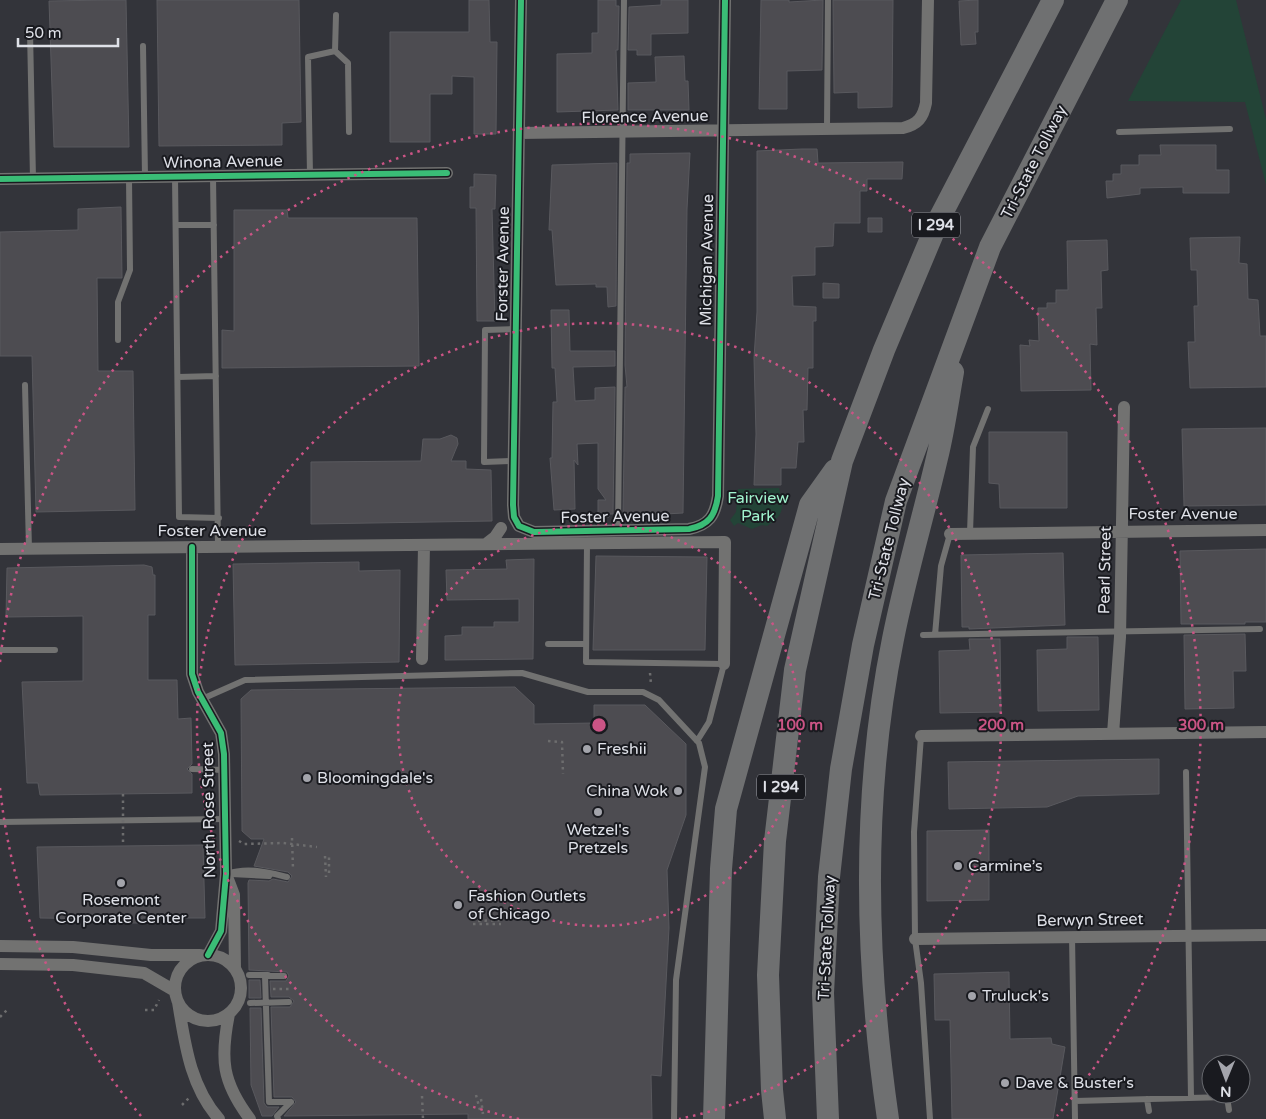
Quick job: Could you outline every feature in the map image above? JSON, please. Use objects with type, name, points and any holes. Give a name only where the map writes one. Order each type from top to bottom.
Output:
[{"type":"highway","name":"I 294","points":[[775,1119],[772,1090],[768,975],[775,841],[796,670],[842,460],[884,350],[939,219],[1053,0]]},
{"type":"highway","name":"Tri-State Tollway","points":[[828,1119],[823,993],[829,877],[841,769],[863,645],[896,501],[990,247],[1117,0]]},
{"type":"highway","points":[[888,1119],[880,1066],[870,920],[871,794],[892,640],[938,456],[964,314]]},
{"type":"highway","points":[[714,1119],[721,869],[726,809],[810,505],[842,460]]},
{"type":"street","name":"Forster Avenue","points":[[519,526],[514,517],[513,462],[521,0]]},
{"type":"street","name":"Michigan Avenue","points":[[711,519],[715,514],[718,496],[725,0]]},
{"type":"street","name":"Florence Avenue","points":[[519,133],[904,128],[920,121],[924,114],[926,103],[928,0]]},
{"type":"street","name":"Winona Avenue","points":[[0,180],[447,173]]},
{"type":"street","name":"Pearl Street","points":[[1113,734],[1120,631],[1124,407]]},
{"type":"street","name":"Foster Avenue","points":[[519,526],[534,532],[689,529],[705,524],[711,519]]},
{"type":"street","points":[[486,544],[495,537],[500,528]]},
{"type":"street","name":"Foster Avenue","points":[[950,534],[1266,530]]},
{"type":"street","name":"Foster Avenue","points":[[0,549],[725,542],[724,664]]},
{"type":"street","points":[[422,659],[424,545]]},
{"type":"street","name":"North Rose Street","points":[[192,547],[192,674],[202,699],[221,733],[225,770],[226,874],[221,931],[206,955]]},
{"type":"street","points":[[921,736],[1266,732]]},
{"type":"street","name":"North Rose Street","points":[[226,874],[234,895],[235,968]]},
{"type":"street","name":"Berwyn Street","points":[[915,939],[1266,935]]},
{"type":"street","points":[[0,946],[73,947],[150,955],[206,955],[218,957],[235,968],[241,982],[241,993],[238,1004],[229,1014],[210,1021],[199,1020],[182,1009],[176,995],[144,973],[73,965],[0,964]]},
{"type":"street","points":[[206,955],[186,963],[180,971],[176,995],[190,1065],[203,1096],[219,1119]]},
{"type":"street","points":[[229,1014],[222,1055],[231,1089],[250,1119]]},
{"type":"lane","points":[[618,531],[624,0]]},
{"type":"lane","points":[[827,128],[828,0]]},
{"type":"lane","points":[[336,15],[336,51],[348,63],[349,132]]},
{"type":"lane","points":[[30,31],[33,179]]},
{"type":"lane","points":[[143,46],[145,177]]},
{"type":"lane","points":[[310,175],[308,57],[336,51]]},
{"type":"lane","points":[[1119,132],[1230,129]]},
{"type":"lane","points":[[213,176],[218,547]]},
{"type":"lane","points":[[175,177],[179,518],[219,518]]},
{"type":"lane","points":[[118,340],[118,302],[130,270],[129,178]]},
{"type":"lane","points":[[176,225],[214,225]]},
{"type":"lane","points":[[513,462],[484,462],[485,330],[516,329]]},
{"type":"lane","points":[[178,377],[216,376]]},
{"type":"lane","points":[[25,385],[29,548]]},
{"type":"lane","points":[[970,534],[973,447],[988,409]]},
{"type":"lane","points":[[935,635],[941,566],[950,534]]},
{"type":"lane","points":[[587,544],[586,662],[724,664],[709,722],[697,741]]},
{"type":"lane","points":[[923,635],[1260,629]]},
{"type":"lane","points":[[548,644],[586,644]]},
{"type":"lane","points":[[0,650],[55,650]]},
{"type":"lane","points":[[202,699],[245,680],[522,673],[588,692],[643,692],[659,700],[697,741],[705,767],[676,980],[674,1119]]},
{"type":"lane","points":[[921,736],[914,832],[915,939],[921,983],[930,1119]]},
{"type":"lane","points":[[192,770],[225,770]]},
{"type":"lane","points":[[1186,772],[1191,1098]]},
{"type":"lane","points":[[0,822],[226,819]]},
{"type":"lane","points":[[241,869],[287,877],[241,875],[226,874],[241,869]]},
{"type":"lane","points":[[1072,936],[1075,1119]]},
{"type":"lane","points":[[249,975],[287,975],[265,976],[269,1102],[291,1102],[277,1116],[278,1119]]},
{"type":"lane","points":[[250,1003],[289,1002]]},
{"type":"lane","points":[[1075,1101],[1227,1097],[1229,1110]]},
{"type":"lane","points":[[1147,1099],[1149,1111]]},
{"type":"path","points":[[548,741],[562,742],[563,774]]},
{"type":"path","points":[[123,794],[123,846]]},
{"type":"path","points":[[292,838],[294,873]]},
{"type":"path","points":[[239,842],[244,844],[283,843],[317,847]]},
{"type":"path","points":[[326,877],[327,855],[329,873]]},
{"type":"path","points":[[474,924],[501,922],[478,921]]},
{"type":"path","points":[[145,1010],[154,1010],[159,1000]]},
{"type":"path","points":[[0,1017],[7,1010]]},
{"type":"path","points":[[476,1094],[482,1114],[481,1099]]},
{"type":"path","points":[[422,1096],[422,1119]]},
{"type":"path","points":[[182,1105],[190,1097]]},
{"type":"green space","points":[[1181,0],[1236,0],[1266,119],[1266,185],[1245,102],[1128,101]]},
{"type":"green space","name":"Fairview Park","points":[[779,488],[782,510],[773,522],[767,526],[762,525],[752,529],[738,523],[734,526],[730,520],[736,512],[738,489]]},
{"type":"building","points":[[126,0],[129,147],[54,147],[49,1]]},
{"type":"building","points":[[157,0],[299,0],[301,122],[282,123],[282,145],[159,146]]},
{"type":"building","points":[[469,0],[489,0],[490,42],[497,42],[496,134],[474,134],[474,77],[452,76],[452,94],[430,94],[430,142],[390,142],[390,32],[469,32]]},
{"type":"building","points":[[598,0],[616,0],[616,6],[619,6],[618,50],[616,50],[618,110],[557,112],[557,54],[592,53],[592,33],[598,33]]},
{"type":"building","points":[[661,0],[688,0],[688,33],[651,34],[651,55],[637,55],[637,50],[628,50],[629,7],[661,5]]},
{"type":"building","points":[[761,0],[789,0],[789,2],[823,0],[822,70],[787,71],[787,109],[759,109]]},
{"type":"building","points":[[833,0],[893,0],[892,107],[858,108],[858,92],[834,93]]},
{"type":"building","points":[[978,0],[978,32],[975,32],[976,44],[961,45],[959,1]]},
{"type":"building","points":[[684,56],[685,81],[688,81],[689,110],[628,110],[628,83],[656,82],[655,57]]},
{"type":"building","points":[[1160,145],[1216,145],[1216,170],[1229,170],[1229,193],[1183,193],[1183,187],[1140,188],[1140,194],[1107,198],[1106,181],[1113,181],[1113,174],[1121,174],[1121,165],[1139,165],[1139,155],[1161,155]]},
{"type":"building","points":[[817,149],[818,163],[903,162],[902,179],[867,179],[867,191],[860,191],[860,223],[834,223],[833,246],[815,247],[815,275],[792,276],[793,306],[816,307],[816,321],[813,321],[813,368],[808,368],[807,410],[803,410],[804,442],[798,442],[796,468],[781,468],[781,485],[754,485],[756,434],[754,358],[757,312],[757,151]]},
{"type":"building","points":[[690,153],[687,209],[683,513],[665,514],[665,520],[652,520],[652,513],[623,514],[625,387],[627,387],[625,365],[627,163],[630,163],[630,154]]},
{"type":"building","points":[[617,163],[616,306],[608,307],[607,287],[596,287],[596,284],[556,285],[552,230],[549,230],[552,165]]},
{"type":"building","points":[[474,174],[496,175],[495,209],[492,209],[495,321],[477,321],[476,208],[470,208],[470,187],[474,187]]},
{"type":"building","points":[[121,207],[122,278],[97,278],[98,371],[133,371],[135,510],[36,512],[32,356],[0,356],[0,232],[78,230],[78,209]]},
{"type":"building","points":[[234,210],[287,210],[288,218],[417,218],[419,366],[222,368],[222,330],[234,331]]},
{"type":"building","points":[[868,218],[882,218],[882,232],[868,232]]},
{"type":"building","points":[[1240,237],[1239,263],[1247,264],[1248,299],[1258,300],[1260,336],[1266,336],[1266,387],[1190,388],[1188,342],[1195,342],[1194,306],[1198,306],[1197,270],[1191,270],[1190,238]]},
{"type":"building","points":[[1107,240],[1108,270],[1101,271],[1102,308],[1096,308],[1097,345],[1090,344],[1091,390],[1021,391],[1020,345],[1030,346],[1029,340],[1039,341],[1038,308],[1047,308],[1047,303],[1056,303],[1056,290],[1068,290],[1067,241]]},
{"type":"building","points":[[823,283],[839,284],[839,298],[823,298]]},
{"type":"building","points":[[551,310],[569,310],[570,351],[615,351],[615,366],[573,367],[575,401],[595,400],[595,388],[615,387],[613,514],[609,514],[609,517],[598,517],[598,500],[606,500],[598,489],[598,443],[577,444],[578,465],[574,460],[575,509],[554,510],[550,458],[552,458],[553,402],[557,402],[555,368],[552,368]]},
{"type":"building","points":[[1266,428],[1266,505],[1184,506],[1182,429]]},
{"type":"building","points":[[989,432],[1067,432],[1067,508],[1000,508],[999,484],[989,483]]},
{"type":"building","points":[[451,435],[457,438],[458,444],[451,461],[466,461],[466,469],[491,470],[492,521],[311,524],[311,462],[421,461],[423,439],[440,439]]},
{"type":"building","points":[[1266,549],[1266,622],[1245,622],[1245,624],[1181,624],[1180,551]]},
{"type":"building","points":[[1063,553],[1065,625],[969,629],[969,627],[962,627],[961,555]]},
{"type":"building","points":[[596,556],[707,557],[705,650],[593,650]]},
{"type":"building","points":[[534,559],[533,659],[445,660],[445,636],[462,635],[462,627],[494,627],[494,622],[519,622],[519,599],[447,600],[446,570],[507,569],[506,560]]},
{"type":"building","points":[[359,562],[359,571],[400,570],[399,662],[235,665],[233,564]]},
{"type":"building","points":[[144,565],[152,567],[153,575],[155,575],[155,615],[148,615],[148,680],[177,680],[178,719],[191,718],[192,764],[187,769],[192,774],[192,793],[40,795],[38,783],[27,783],[22,682],[83,681],[83,616],[6,617],[7,568]]},
{"type":"building","points":[[1245,634],[1246,671],[1233,671],[1234,708],[1185,709],[1184,635]]},
{"type":"building","points":[[1067,637],[1098,637],[1099,710],[1038,711],[1037,650],[1067,649]]},
{"type":"building","points":[[969,639],[1000,639],[1001,712],[940,713],[939,651],[970,650]]},
{"type":"building","name":"Fashion Outlets of Chicago","points":[[515,687],[534,705],[534,724],[594,723],[594,705],[645,705],[686,744],[686,815],[667,870],[669,928],[661,1076],[651,1075],[652,1119],[468,1119],[468,1114],[284,1116],[296,1102],[292,1097],[274,1097],[271,1007],[290,1007],[294,1001],[289,997],[271,997],[270,981],[286,981],[289,976],[287,972],[249,970],[248,883],[249,880],[269,881],[273,879],[288,882],[292,876],[288,872],[254,866],[264,839],[251,839],[242,831],[241,699],[251,690]]},
{"type":"building","points":[[1159,759],[1159,794],[1078,796],[1047,807],[949,809],[948,762]]},
{"type":"building","name":"Carmine’s","points":[[989,830],[989,900],[927,901],[927,831]]},
{"type":"building","name":"Rosemont Corporate Center","points":[[203,845],[205,918],[142,918],[142,923],[114,923],[114,919],[40,918],[37,847]]},
{"type":"building","name":"Dave & Buster's","points":[[1009,972],[1010,1039],[1051,1038],[1052,1044],[1065,1047],[1053,1119],[952,1119],[950,1020],[935,1020],[934,974]]},
{"type":"building","points":[[249,980],[260,980],[261,998],[249,998]]},
{"type":"building","points":[[250,1008],[261,1008],[264,1103],[267,1107],[279,1107],[272,1116],[262,1116],[251,1085]]},
{"type":"cycle path","points":[[521,0],[513,505],[514,517],[519,526],[534,532],[689,529],[702,525],[710,519],[715,509],[718,496],[725,0]]},
{"type":"cycle path","points":[[0,179],[447,173]]},
{"type":"cycle path","points":[[192,547],[192,674],[198,692],[221,733],[224,754],[226,874],[221,931],[208,955]]},
{"type":"place","name":"Freshii","points":[[587,749]]},
{"type":"place","name":"Bloomingdale's","points":[[307,778]]},
{"type":"place","name":"China Wok","points":[[678,791]]},
{"type":"place","name":"Wetzel's Pretzels","points":[[598,812]]},
{"type":"place","name":"Carmine’s","points":[[958,866]]},
{"type":"place","name":"Rosemont Corporate Center","points":[[121,883]]},
{"type":"place","name":"Fashion Outlets of Chicago","points":[[458,905]]},
{"type":"place","name":"Truluck's","points":[[972,996]]},
{"type":"place","name":"Dave & Buster's","points":[[1005,1083]]}]
